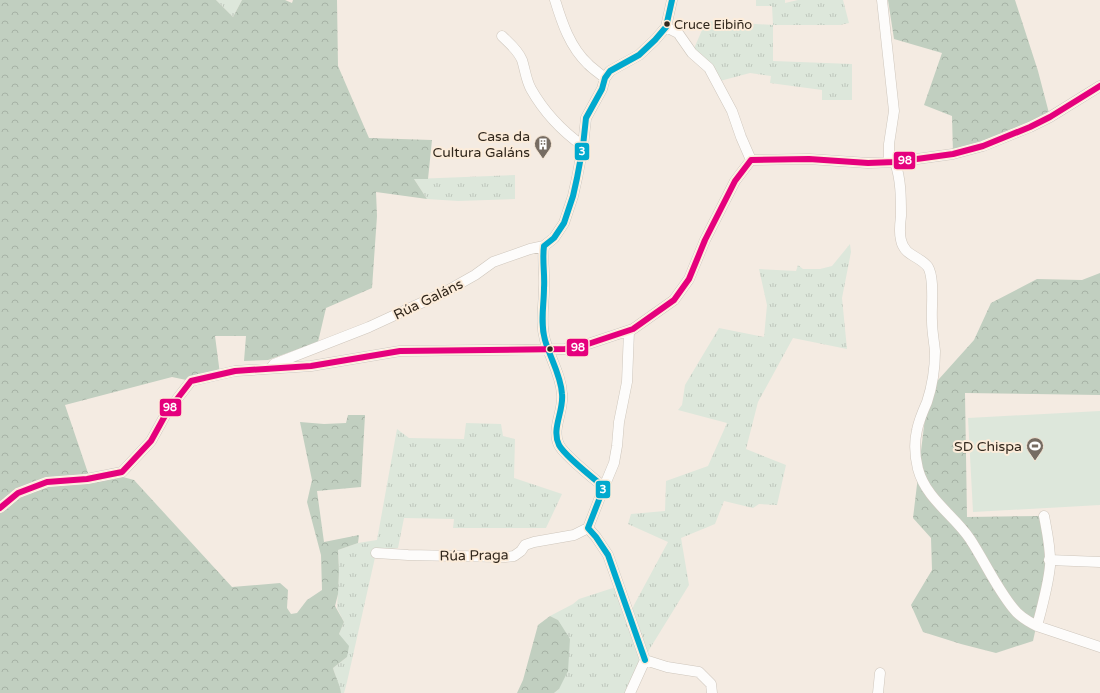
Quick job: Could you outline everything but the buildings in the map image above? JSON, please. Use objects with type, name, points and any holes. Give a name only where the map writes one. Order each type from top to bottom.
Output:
[{"type":"street","points":[[556,0],[561,20],[569,38],[587,64],[605,78]]},
{"type":"street","points":[[604,487],[565,453],[558,442],[557,426],[562,396],[559,377],[544,339],[542,320],[544,246],[554,238],[564,223],[573,196],[583,146],[586,118],[602,89],[605,78],[610,71],[639,55],[655,40],[666,27],[672,0]]},
{"type":"street","points":[[882,0],[894,111],[889,144],[892,162],[899,174],[901,190],[901,240],[907,252],[927,266],[931,279],[932,320],[935,352],[930,389],[916,431],[915,443],[918,469],[925,486],[941,507],[959,524],[984,562],[1001,592],[1014,610],[1032,624],[1100,647]]},
{"type":"street","points":[[666,27],[678,33],[692,52],[709,68],[732,111],[751,160]]},
{"type":"street","points":[[502,36],[517,52],[522,60],[531,88],[557,126],[583,146]]},
{"type":"street","points":[[751,160],[810,158],[868,164],[953,154],[983,146],[1050,117],[1100,86]]},
{"type":"street","points":[[0,508],[18,493],[47,482],[87,479],[122,472],[151,441],[167,412],[191,381],[235,371],[311,366],[400,351],[565,349],[579,347],[633,329],[674,300],[689,279],[705,240],[735,181],[751,160]]},
{"type":"street","name":"Rúa Galáns","points":[[270,369],[274,364],[369,327],[445,292],[497,260],[544,246]]},
{"type":"street","points":[[629,330],[626,382],[614,463],[588,528],[608,555],[645,660],[630,693]]},
{"type":"street","points":[[310,351],[307,359],[311,366]]},
{"type":"street","points":[[1037,626],[1043,603],[1049,560],[1044,516]]},
{"type":"street","name":"Rúa Praga","points":[[376,552],[408,555],[514,556],[521,551],[525,545],[574,535],[588,528]]},
{"type":"street","points":[[1049,560],[1100,562]]},
{"type":"street","points":[[645,660],[667,667],[699,672],[711,684],[712,693]]},
{"type":"street","points":[[878,693],[880,673]]},
{"type":"green space","points":[[0,0],[216,0],[233,17],[242,0],[285,0],[292,3],[293,0],[337,0],[338,66],[369,138],[432,140],[428,179],[414,179],[427,199],[376,192],[377,216],[372,288],[326,308],[318,342],[268,360],[244,361],[246,336],[215,336],[220,374],[191,381],[172,377],[65,405],[88,473],[122,472],[123,477],[134,480],[232,587],[280,583],[288,590],[287,608],[291,614],[297,613],[307,600],[322,590],[321,555],[307,502],[312,480],[300,422],[324,424],[346,423],[348,415],[365,415],[361,487],[317,491],[324,542],[359,535],[358,543],[338,550],[338,594],[335,606],[344,622],[339,634],[349,646],[347,657],[333,668],[341,693],[0,693]]},
{"type":"green space","points":[[216,0],[242,0],[233,17]]},
{"type":"green space","points":[[756,0],[785,0],[785,3],[798,0],[843,0],[849,23],[840,25],[773,25],[772,6],[756,6]]},
{"type":"green space","points":[[888,0],[1015,0],[1038,71],[1050,117],[953,154],[952,116],[924,105],[942,53],[894,39]]},
{"type":"green space","points":[[706,21],[773,25],[773,61],[852,64],[852,100],[822,100],[822,90],[770,83],[771,76],[750,73],[720,81],[692,53]]},
{"type":"green space","points":[[515,175],[515,199],[458,201],[427,199],[414,179]]},
{"type":"green space","points":[[850,244],[851,252],[842,298],[847,349],[793,338],[758,402],[746,449],[786,465],[777,505],[759,504],[753,508],[724,501],[715,524],[681,538],[689,585],[649,650],[630,693],[554,693],[559,689],[558,620],[550,616],[573,604],[579,599],[619,586],[630,615],[668,542],[628,524],[631,514],[665,511],[666,481],[708,466],[727,423],[678,410],[682,405],[685,385],[719,328],[764,337],[767,305],[759,269],[796,271],[798,265],[803,269],[820,269],[832,266]]},
{"type":"green space","points":[[1100,273],[1100,395],[965,393],[967,517],[1044,516],[1048,573],[1033,641],[996,653],[923,632],[911,605],[932,570],[931,538],[913,518],[927,401],[930,389],[974,340],[991,303],[1037,279],[1082,280]]},
{"type":"green space","name":"SD Chispa","points":[[1100,411],[1100,505],[973,512],[968,418]]},
{"type":"green space","points":[[466,423],[501,424],[503,436],[515,439],[514,478],[562,494],[546,528],[453,528],[454,519],[404,518],[398,548],[382,550],[376,553],[347,682],[344,693],[341,693],[333,668],[347,657],[339,634],[344,622],[337,608],[339,571],[338,550],[358,543],[377,540],[397,429],[409,438],[464,439]]},
{"type":"green space","points":[[550,616],[558,620],[570,639],[568,671],[559,689],[554,693],[517,693],[523,680],[538,625]]},
{"type":"transit line","name":"3","points":[[645,660],[608,555],[588,528],[604,487],[562,450],[557,439],[556,433],[562,394],[560,380],[547,347],[542,321],[544,283],[543,251],[544,246],[554,238],[564,223],[577,178],[586,118],[602,89],[605,78],[610,71],[639,55],[655,40],[666,27],[672,0]]},
{"type":"transit line","name":"98","points":[[0,508],[18,493],[47,482],[87,479],[122,472],[151,441],[167,412],[191,381],[235,371],[311,366],[400,351],[565,349],[579,347],[633,329],[674,300],[689,279],[705,240],[735,181],[751,160],[809,159],[868,163],[895,162],[953,154],[983,146],[1030,127],[1050,117],[1100,86]]},
{"type":"place","name":"Cruce Eibiño","points":[[667,24]]},
{"type":"place","name":"Casa da Cultura Galáns","points":[[543,159]]},
{"type":"place","name":"SD Chispa","points":[[1035,461]]}]
